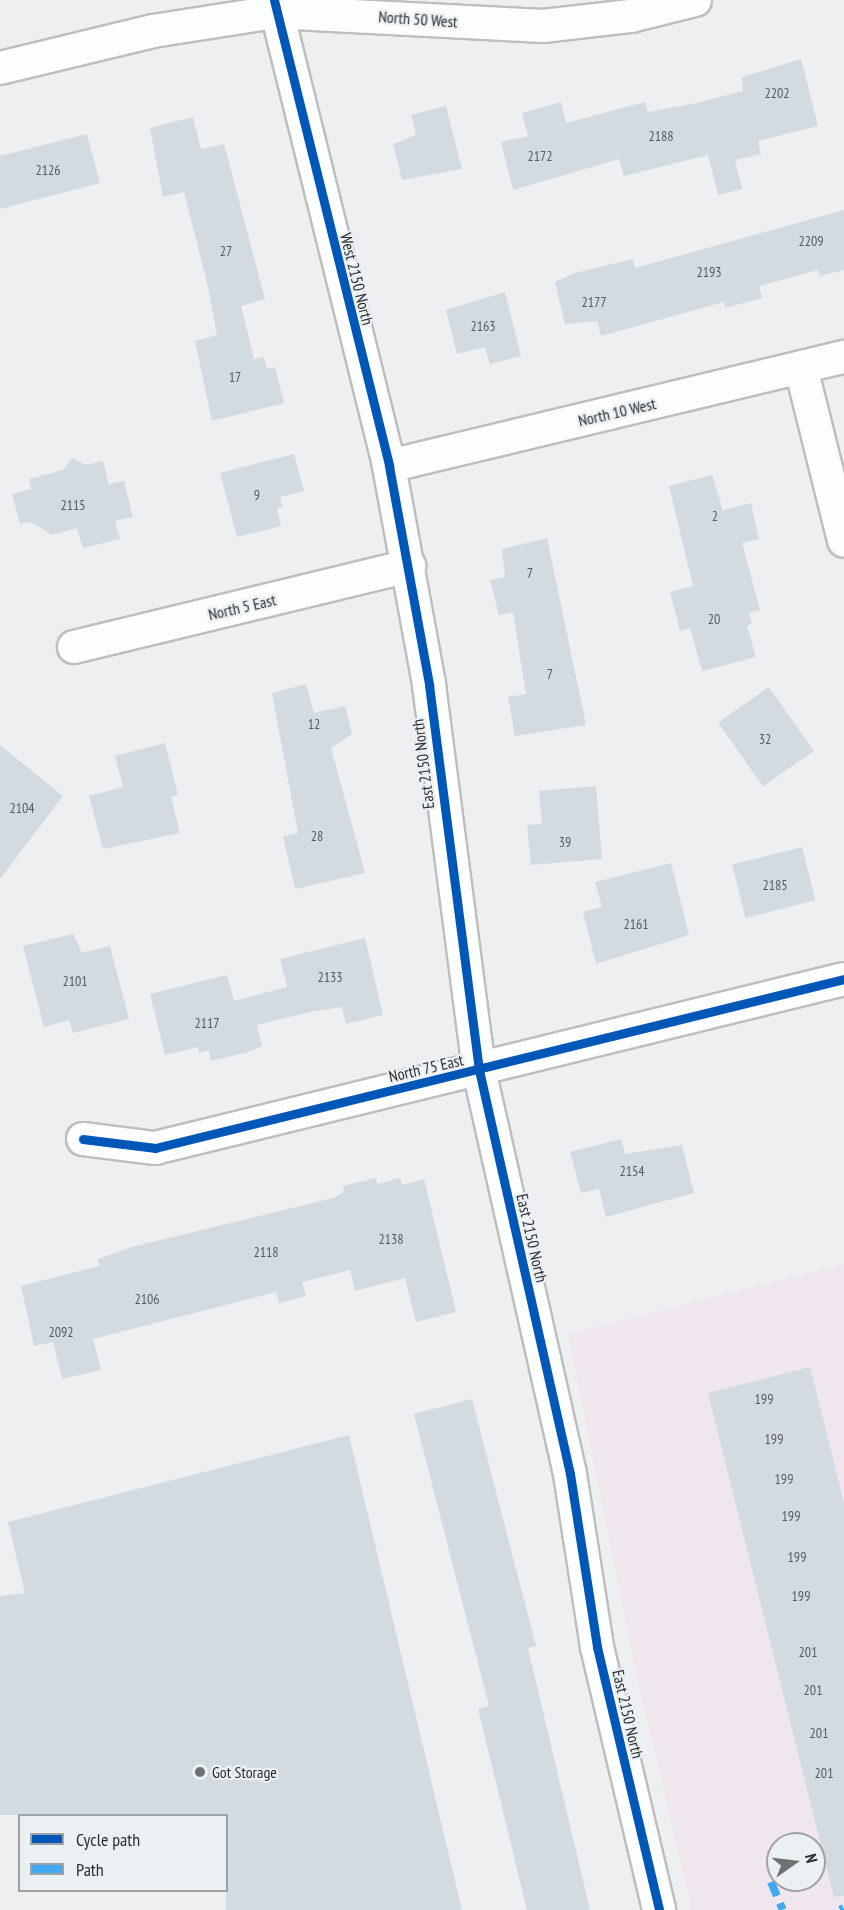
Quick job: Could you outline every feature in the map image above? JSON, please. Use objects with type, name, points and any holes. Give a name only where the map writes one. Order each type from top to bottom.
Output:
[{"type":"street","name":"North 50 West","points":[[0,68],[153,31],[275,6],[543,26],[631,16],[695,0]]},
{"type":"street","name":"West 2150 North","points":[[275,6],[389,466],[409,566]]},
{"type":"street","name":"North 10 West","points":[[389,466],[844,357]]},
{"type":"street","points":[[801,368],[844,541]]},
{"type":"street","name":"North 5 East","points":[[74,647],[409,566]]},
{"type":"street","name":"East 2150 North","points":[[409,566],[479,1070],[570,1474],[597,1647],[659,1910]]},
{"type":"street","name":"North 75 East","points":[[83,1139],[154,1148],[844,979]]},
{"type":"shaded area","points":[[844,1264],[844,1910],[692,1910],[636,1672],[568,1334]]},
{"type":"building","points":[[801,59],[818,126],[758,141],[761,154],[735,160],[742,189],[718,195],[708,155],[624,176],[619,159],[513,190],[501,142],[528,136],[522,113],[561,102],[566,123],[645,102],[648,112],[692,104],[743,91],[742,77]]},
{"type":"building","points":[[446,106],[462,169],[402,180],[393,144],[416,135],[411,115]]},
{"type":"building","points":[[193,117],[201,149],[224,144],[265,299],[241,306],[254,359],[264,357],[267,369],[275,367],[284,403],[212,421],[195,341],[217,335],[208,287],[184,192],[163,197],[150,128]]},
{"type":"building","points":[[87,134],[100,183],[0,209],[0,156]]},
{"type":"building","points":[[844,210],[844,270],[820,276],[818,270],[759,286],[762,298],[725,308],[724,302],[601,336],[597,321],[565,324],[555,282],[575,273],[633,259],[635,268]]},
{"type":"building","points":[[505,292],[521,356],[490,364],[485,347],[457,354],[446,310]]},
{"type":"building","points":[[294,454],[304,491],[280,497],[283,507],[277,508],[281,526],[237,537],[220,473]]},
{"type":"building","points":[[72,458],[86,465],[103,461],[109,484],[124,481],[133,517],[115,521],[120,539],[83,548],[77,528],[52,535],[31,522],[20,524],[12,494],[31,489],[29,479],[63,470]]},
{"type":"building","points":[[712,475],[723,510],[751,503],[759,539],[742,543],[760,610],[749,613],[752,624],[747,626],[756,657],[702,671],[690,628],[680,631],[670,592],[693,586],[669,486]]},
{"type":"building","points":[[547,538],[586,725],[515,736],[508,697],[526,694],[513,612],[499,615],[490,580],[505,577],[502,549]]},
{"type":"building","points":[[306,684],[314,713],[345,706],[352,734],[331,748],[365,873],[295,889],[283,836],[298,833],[272,693]]},
{"type":"building","points":[[769,687],[814,751],[763,786],[718,723]]},
{"type":"building","points":[[165,743],[178,795],[171,797],[180,833],[103,849],[89,796],[123,787],[115,756]]},
{"type":"building","points":[[0,745],[63,796],[0,879]]},
{"type":"building","points":[[596,786],[602,859],[531,865],[527,825],[542,824],[539,791]]},
{"type":"building","points":[[802,847],[815,900],[745,918],[732,864]]},
{"type":"building","points":[[671,863],[689,935],[596,964],[583,912],[602,907],[595,882]]},
{"type":"building","points":[[73,934],[82,953],[110,946],[129,1019],[73,1033],[69,1020],[44,1027],[23,946]]},
{"type":"building","points":[[365,938],[383,1015],[346,1024],[342,1007],[310,1012],[257,1025],[262,1046],[248,1052],[211,1061],[209,1050],[199,1053],[198,1047],[165,1055],[150,994],[227,975],[234,1001],[287,987],[280,959]]},
{"type":"building","points":[[621,1139],[625,1154],[682,1145],[694,1193],[606,1217],[599,1189],[581,1193],[570,1152]]},
{"type":"building","points":[[376,1178],[377,1184],[400,1178],[402,1185],[424,1179],[456,1312],[416,1322],[405,1278],[355,1291],[350,1270],[302,1282],[306,1296],[279,1303],[276,1292],[93,1339],[101,1370],[62,1379],[53,1342],[34,1346],[21,1286],[99,1266],[98,1259],[132,1247],[333,1198],[344,1192],[343,1186]]},
{"type":"building","points":[[810,1367],[844,1504],[844,1896],[834,1897],[826,1865],[826,1832],[818,1832],[708,1393]]},
{"type":"building","points":[[472,1399],[536,1646],[528,1648],[590,1910],[527,1910],[478,1709],[489,1706],[414,1414]]},
{"type":"building","points":[[349,1435],[462,1910],[226,1910],[228,1814],[0,1815],[0,1596],[25,1593],[8,1522]]},
{"type":"marked path","points":[[775,1892],[783,1910]]},
{"type":"marked path","points":[[840,1910],[844,1908]]},
{"type":"cycle path","points":[[274,0],[389,466],[429,685],[479,1070],[570,1474],[597,1647],[659,1910]]},
{"type":"cycle path","points":[[83,1139],[155,1148],[844,979]]},
{"type":"place","name":"Got Storage","points":[[200,1772]]}]
